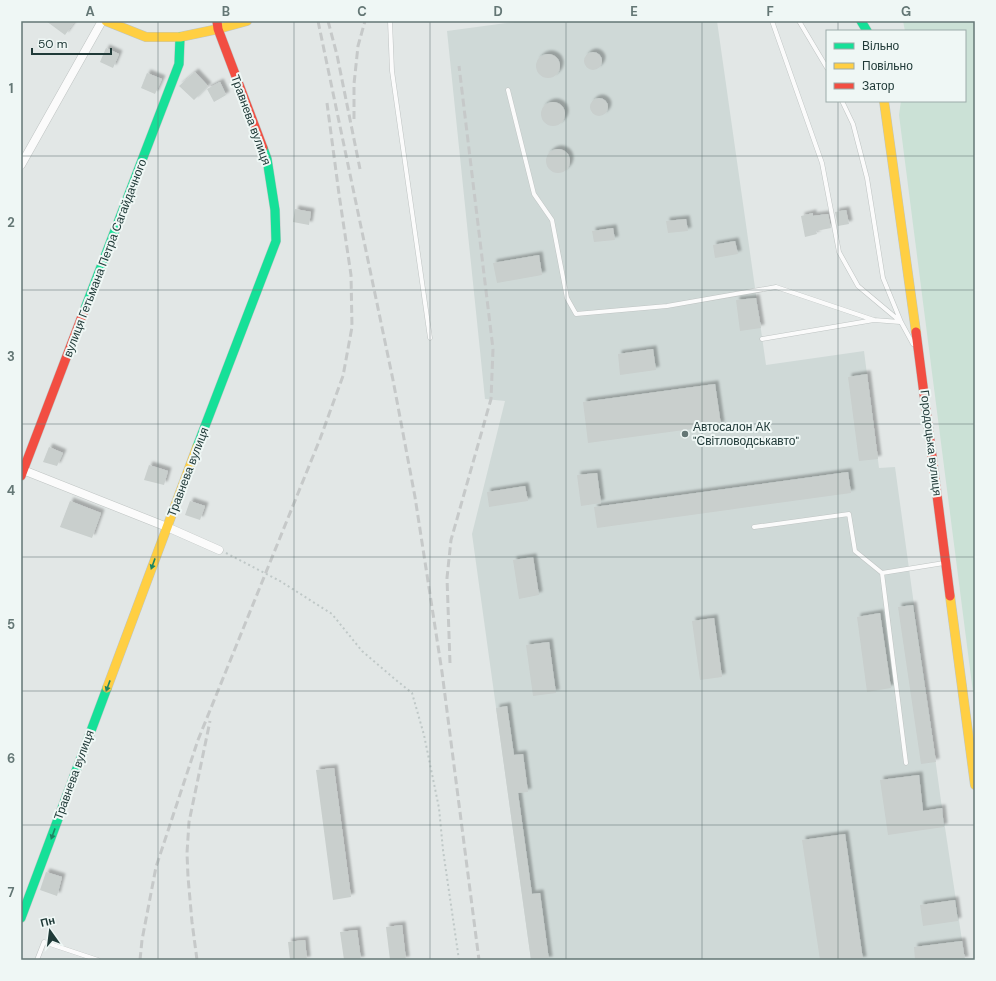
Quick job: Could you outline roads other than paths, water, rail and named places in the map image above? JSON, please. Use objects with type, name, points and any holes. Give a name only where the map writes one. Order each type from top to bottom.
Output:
[{"type":"street","points":[[21,165],[102,21]]},
{"type":"street","points":[[106,21],[146,37],[180,37],[217,25],[247,21]]},
{"type":"street","points":[[861,21],[866,30]]},
{"type":"street","name":"Травнева вулиця","points":[[21,918],[276,241],[275,210],[267,159],[217,25]]},
{"type":"street","name":"вулиця Гетьмана Петра Сагайдачного","points":[[22,472],[179,64],[180,37]]},
{"type":"street","name":"Городоцька вулиця","points":[[884,102],[919,354],[975,785]]},
{"type":"street","points":[[22,472],[167,527],[220,550]]},
{"type":"lane","points":[[390,21],[392,71],[430,338]]},
{"type":"lane","points":[[772,21],[822,163],[839,252],[858,286],[901,322]]},
{"type":"lane","points":[[799,21],[826,66]]},
{"type":"lane","points":[[508,90],[534,194],[552,220],[567,298],[576,314],[668,306],[776,287],[874,320]]},
{"type":"lane","points":[[842,102],[853,124],[867,178],[883,278],[901,322],[919,354]]},
{"type":"lane","points":[[762,339],[874,320],[901,322]]},
{"type":"lane","points":[[754,527],[849,514],[855,551],[882,573],[906,763]]},
{"type":"lane","points":[[882,573],[946,562]]},
{"type":"lane","points":[[37,960],[44,942],[98,960]]},
{"type":"railway","points":[[318,21],[393,380],[415,497],[442,672],[479,960]]},
{"type":"railway","points":[[328,21],[337,55],[360,169]]},
{"type":"railway","points":[[354,119],[354,84],[358,46],[365,21]]},
{"type":"railway","points":[[450,663],[447,578],[451,540],[491,399],[493,349],[459,66]]},
{"type":"railway","points":[[140,960],[142,940],[156,867],[198,740],[320,439],[343,376],[352,327],[351,275],[327,103]]},
{"type":"railway","points":[[197,960],[192,922],[187,853],[189,822],[210,721]]},
{"type":"place","name":"Автосалон АК \"Світловодськавто\"","points":[[685,434]]}]
